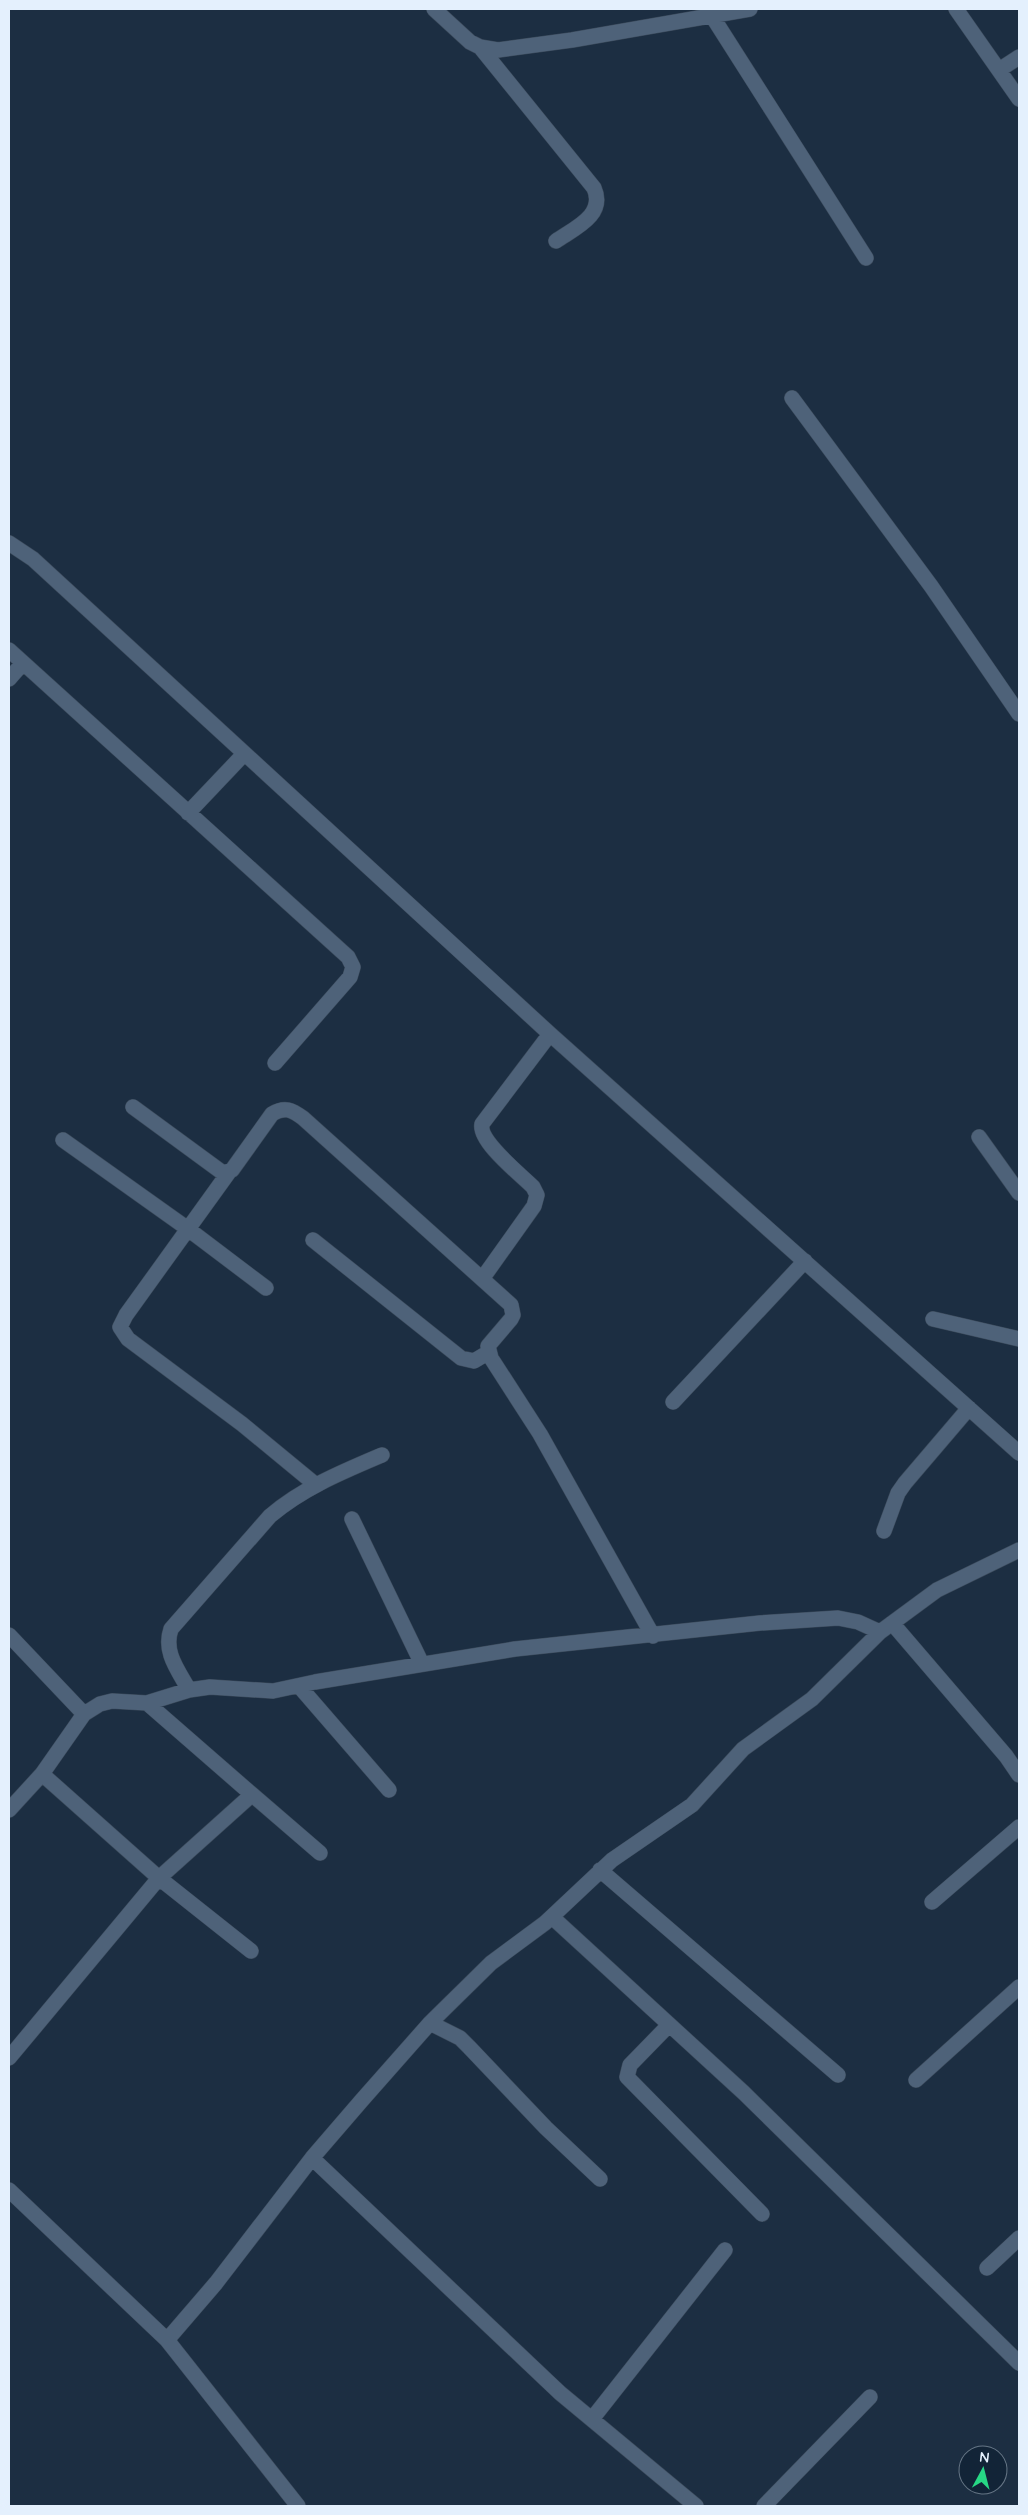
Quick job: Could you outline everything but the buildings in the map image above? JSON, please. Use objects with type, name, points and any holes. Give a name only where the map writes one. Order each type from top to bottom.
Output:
[{"type":"street","points":[[434,9],[470,42],[480,47],[498,50],[572,40],[750,9]]},
{"type":"street","points":[[956,9],[1019,99]]},
{"type":"street","points":[[712,16],[866,258]]},
{"type":"street","points":[[480,47],[594,188],[598,198],[596,210],[588,220],[556,241]]},
{"type":"street","points":[[1000,70],[1019,56]]},
{"type":"street","points":[[792,398],[931,586],[1019,714]]},
{"type":"street","points":[[9,543],[33,559],[550,1034],[1019,1453]]},
{"type":"street","points":[[9,650],[348,957],[353,967],[350,977],[275,1063]]},
{"type":"street","points":[[9,679],[23,663]]},
{"type":"street","points":[[188,814],[244,754]]},
{"type":"street","points":[[482,1279],[534,1206],[537,1195],[533,1187],[486,1140],[482,1134],[482,1124],[550,1034]]},
{"type":"street","points":[[132,1107],[219,1172],[229,1172]]},
{"type":"street","points":[[316,1485],[242,1424],[122,1333],[120,1327],[229,1172],[272,1114],[280,1109],[290,1109],[324,1136],[511,1305],[513,1315],[490,1342],[489,1352],[540,1434],[653,1636]]},
{"type":"street","points":[[979,1137],[1019,1193]]},
{"type":"street","points":[[63,1140],[188,1228],[266,1288]]},
{"type":"street","points":[[313,1240],[461,1358],[474,1361],[489,1352]]},
{"type":"street","points":[[673,1402],[805,1261]]},
{"type":"street","points":[[932,1318],[1019,1339]]},
{"type":"street","points":[[884,1531],[898,1494],[905,1483],[970,1408]]},
{"type":"street","points":[[189,1690],[168,1648],[167,1640],[171,1629],[270,1516],[285,1504],[316,1485],[382,1455]]},
{"type":"street","points":[[352,1519],[422,1664]]},
{"type":"street","points":[[167,2340],[216,2283],[312,2158],[430,2023],[491,1963],[552,1917],[612,1860],[692,1805],[743,1749],[812,1700],[886,1628],[937,1590],[1019,1550]]},
{"type":"street","points":[[9,1810],[42,1774],[84,1714],[100,1704],[112,1701],[148,1703],[189,1690],[210,1687],[274,1692],[514,1648],[653,1636],[744,1624],[838,1618],[886,1628],[1006,1756],[1019,1775]]},
{"type":"street","points":[[9,1635],[84,1714]]},
{"type":"street","points":[[299,1686],[389,1790]]},
{"type":"street","points":[[148,1703],[320,1853]]},
{"type":"street","points":[[42,1774],[159,1878],[251,1951]]},
{"type":"street","points":[[9,2058],[159,1878],[243,1805],[247,1799],[248,1791]]},
{"type":"street","points":[[932,1902],[1019,1827]]},
{"type":"street","points":[[600,1870],[838,2075]]},
{"type":"street","points":[[552,1917],[765,2113],[1019,2363]]},
{"type":"street","points":[[916,2080],[1019,1987]]},
{"type":"street","points":[[430,2023],[460,2038],[546,2128],[600,2179]]},
{"type":"street","points":[[669,2025],[630,2065],[627,2077],[762,2214]]},
{"type":"street","points":[[312,2158],[560,2393],[696,2506]]},
{"type":"street","points":[[9,2190],[167,2340],[298,2506]]},
{"type":"street","points":[[987,2268],[1019,2238]]},
{"type":"street","points":[[592,2419],[725,2250]]},
{"type":"street","points":[[764,2506],[870,2397]]}]
